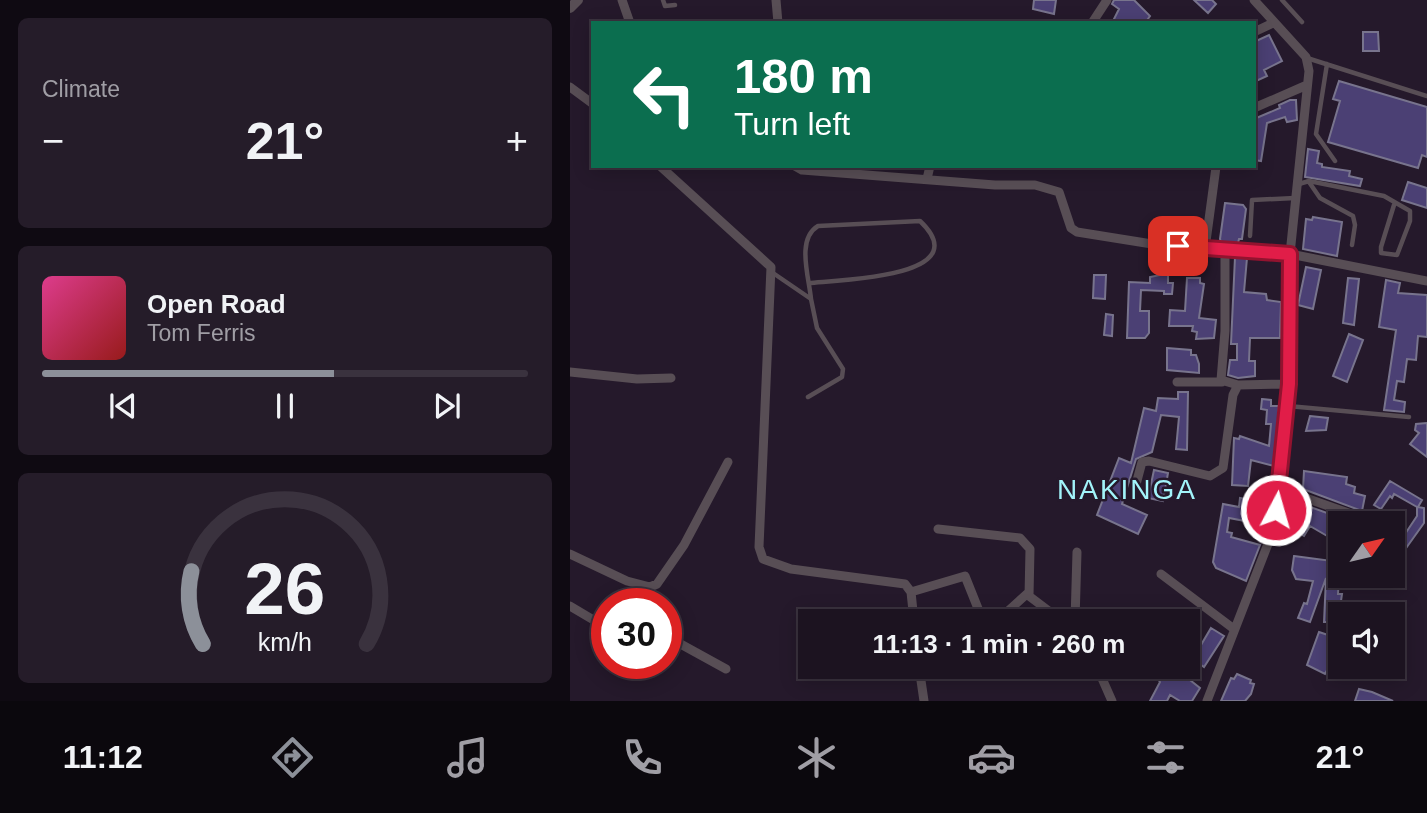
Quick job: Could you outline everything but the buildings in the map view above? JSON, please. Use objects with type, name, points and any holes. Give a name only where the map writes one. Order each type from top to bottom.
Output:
[{"type":"street","points":[[570,8],[578,0]]},
{"type":"street","points":[[622,0],[629,21]]},
{"type":"street","points":[[776,0],[778,21]]},
{"type":"street","points":[[1093,21],[1107,0]]},
{"type":"street","points":[[1207,701],[1267,553],[1279,489],[1288,406],[1290,254],[1309,72],[1306,57],[1254,0]]},
{"type":"street","points":[[1256,31],[1273,23]]},
{"type":"street","points":[[1256,107],[1307,85]]},
{"type":"street","points":[[570,86],[591,102]]},
{"type":"street","points":[[662,168],[767,260],[772,273],[759,547],[762,559],[791,569],[900,583],[909,586],[913,609]]},
{"type":"street","points":[[798,168],[881,171],[927,179],[1036,185],[1055,189],[1062,195],[1071,228],[1077,232],[1205,249],[1290,254],[1426,281]]},
{"type":"street","points":[[927,179],[930,168]]},
{"type":"street","points":[[1205,249],[1216,168]]},
{"type":"street","points":[[1222,382],[1225,251]]},
{"type":"street","points":[[570,372],[637,379],[670,378]]},
{"type":"street","points":[[1177,382],[1289,384]]},
{"type":"street","points":[[1135,488],[1142,463],[1149,461],[1210,476],[1219,472],[1226,463],[1233,395],[1238,385]]},
{"type":"street","points":[[570,554],[627,581],[650,587],[657,584],[684,545],[728,462]]},
{"type":"street","points":[[1279,489],[1343,511]]},
{"type":"street","points":[[938,529],[1020,538],[1030,549],[1028,592],[1033,601],[1045,609]]},
{"type":"street","points":[[1075,609],[1077,552]]},
{"type":"street","points":[[1161,574],[1234,629]]},
{"type":"street","points":[[911,592],[965,576],[978,609]]},
{"type":"street","points":[[1010,609],[1028,592]]},
{"type":"street","points":[[570,606],[591,618]]},
{"type":"street","points":[[682,645],[726,669]]},
{"type":"street","points":[[921,679],[924,701]]},
{"type":"street","points":[[1102,679],[1112,701]]},
{"type":"lane","points":[[663,0],[665,6],[675,5]]},
{"type":"lane","points":[[1282,0],[1302,22]]},
{"type":"lane","points":[[1306,57],[1426,96]]},
{"type":"lane","points":[[1327,64],[1316,134],[1335,161]]},
{"type":"lane","points":[[1297,184],[1309,181],[1384,196],[1394,205],[1409,211],[1410,220],[1397,256],[1381,253],[1394,205]]},
{"type":"lane","points":[[1309,181],[1320,198],[1353,216],[1355,225],[1352,245]]},
{"type":"lane","points":[[1250,236],[1252,200],[1296,198]]},
{"type":"lane","points":[[808,397],[842,377],[842,369],[817,328],[809,283],[806,237],[818,226],[920,221],[933,240],[934,251],[928,259],[912,269],[894,275],[809,283]]},
{"type":"lane","points":[[772,273],[811,299]]},
{"type":"lane","points":[[1288,406],[1409,417]]},
{"type":"district","name":"NAKINGA","points":[[1127,489]]},
{"type":"route","points":[[1178,246],[1290,254],[1289,384],[1276,510]]}]
